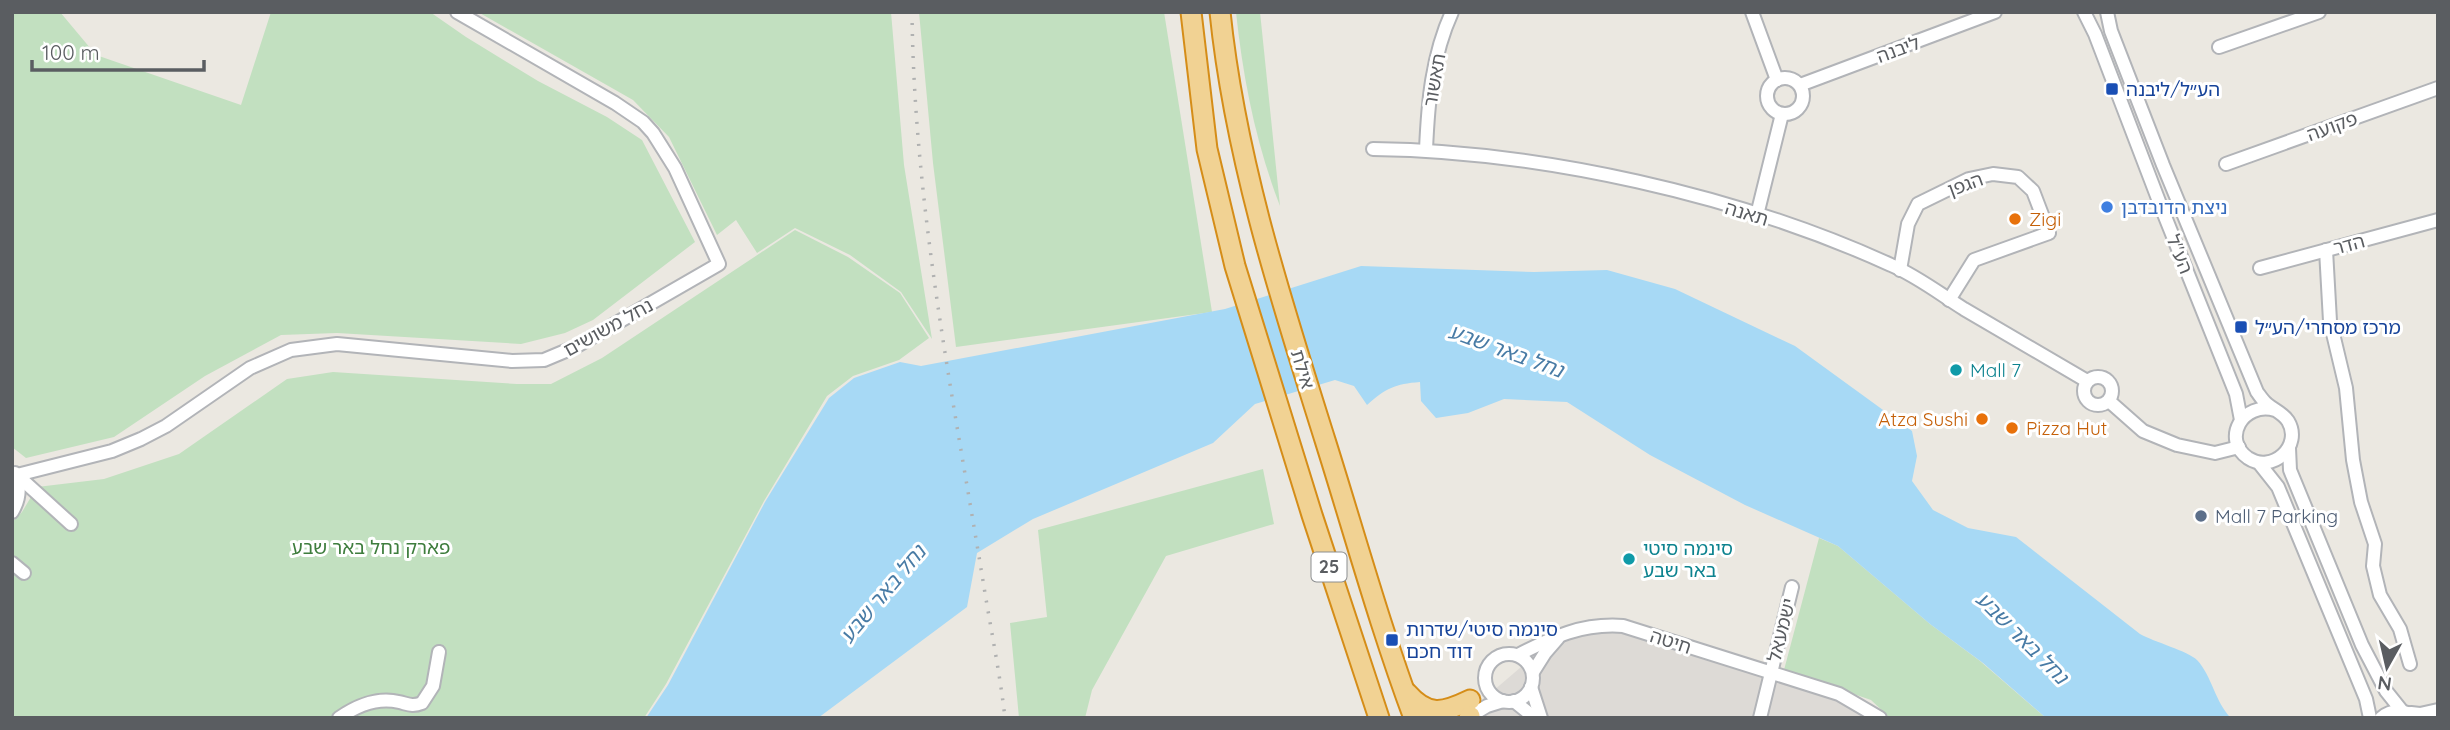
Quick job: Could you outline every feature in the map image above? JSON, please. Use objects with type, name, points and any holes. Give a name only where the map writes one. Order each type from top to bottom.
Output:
[{"type":"highway","name":"אילת","points":[[1191,12],[1207,149],[1235,266],[1312,515],[1379,718]]},
{"type":"highway","name":"אילת","points":[[1220,12],[1236,113],[1270,257],[1308,390],[1414,718]]},
{"type":"highway","points":[[1404,689],[1416,703],[1427,710],[1451,709],[1469,713]]},
{"type":"street","name":"נחל משושים","points":[[14,471],[112,451],[141,439],[166,426],[250,368],[291,350],[317,345],[362,345],[512,361],[544,360],[575,347],[719,264],[675,168],[643,122],[622,107],[457,12]]},
{"type":"street","name":"תאשור","points":[[1426,150],[1427,106],[1434,67],[1452,12]]},
{"type":"street","points":[[1752,12],[1777,80]]},
{"type":"street","name":"ליבנה","points":[[1800,85],[1996,12]]},
{"type":"street","name":"הע\"ל","points":[[2084,12],[2236,394],[2241,420]]},
{"type":"street","name":"הע\"ל","points":[[2107,12],[2111,31],[2163,165],[2257,392],[2275,410]]},
{"type":"street","points":[[2219,47],[2319,12]]},
{"type":"street","points":[[1790,79],[1800,85],[1803,96],[1801,104],[1794,112],[1783,114],[1772,109],[1767,99],[1768,88],[1777,80],[1790,79]]},
{"type":"street","name":"פקועה","points":[[2227,164],[2438,88]]},
{"type":"street","points":[[1757,215],[1783,114]]},
{"type":"street","name":"תאנה","points":[[1373,149],[1426,150],[1486,156],[1592,173],[1757,215],[1845,246],[1900,270],[2087,381]]},
{"type":"street","name":"הגפן","points":[[1900,270],[1908,224],[1918,204],[1969,179],[1993,174],[2018,177],[2033,191],[2049,233],[1974,260],[1950,300]]},
{"type":"street","name":"הדר","points":[[2260,268],[2438,220]]},
{"type":"street","points":[[2326,250],[2330,321],[2346,388],[2353,460],[2361,502],[2375,544],[2373,566],[2380,595],[2400,629],[2410,664]]},
{"type":"street","points":[[2095,377],[2107,380],[2112,388],[2109,401],[2097,406],[2086,400],[2083,392],[2087,381],[2095,377]]},
{"type":"street","points":[[2109,401],[2143,431],[2176,445],[2215,453],[2239,447]]},
{"type":"street","points":[[2290,448],[2277,460],[2259,463],[2251,460],[2239,447],[2237,428],[2241,420],[2260,408],[2275,410],[2283,415],[2292,430],[2290,470],[2362,645],[2386,691],[2410,714]]},
{"type":"street","points":[[2259,463],[2278,487],[2366,699],[2370,718]]},
{"type":"street","points":[[12,512],[19,499],[19,486],[14,471]]},
{"type":"street","points":[[14,471],[71,524]]},
{"type":"street","points":[[12,563],[24,573]]},
{"type":"street","name":"ישמעאל","points":[[1760,718],[1792,587]]},
{"type":"street","name":"חיטה","points":[[1469,713],[1485,681],[1486,669],[1493,659],[1505,654],[1517,655],[1570,630],[1604,625],[1623,626],[1771,673]]},
{"type":"street","points":[[1541,718],[1531,687],[1533,672],[1553,642],[1570,630]]},
{"type":"street","points":[[339,718],[358,706],[378,701],[399,702],[411,706],[422,703],[433,686],[439,652]]},
{"type":"street","points":[[1517,655],[1527,662],[1533,672]]},
{"type":"street","name":"ישמעאל","points":[[1771,673],[1839,694],[1880,718]]},
{"type":"street","points":[[1485,681],[1493,696],[1508,701],[1535,718]]},
{"type":"street","name":"חיטה","points":[[1446,718],[1525,696],[1531,687]]},
{"type":"street","points":[[2381,718],[2393,711],[2410,714],[2438,710]]},
{"type":"shaded area","points":[[1606,628],[1857,707],[1873,718],[1474,718],[1493,691],[1541,650],[1582,630]]},
{"type":"green space","points":[[12,12],[60,12],[96,55],[241,105],[271,12],[430,12],[538,81],[607,117],[642,140],[695,242],[593,320],[565,333],[521,344],[337,333],[281,335],[205,376],[114,437],[26,458],[12,447]]},
{"type":"green space","points":[[478,12],[891,12],[904,165],[932,339],[901,292],[850,255],[795,228],[757,253],[736,220],[717,235],[669,137],[633,100]]},
{"type":"green space","points":[[919,12],[1164,12],[1212,312],[956,347],[933,163]]},
{"type":"green space","points":[[1236,12],[1260,12],[1280,206],[1252,111]]},
{"type":"green space","name":"פארק נחל באר שבע","points":[[795,230],[848,257],[900,293],[929,338],[899,360],[853,376],[827,396],[764,501],[666,684],[644,718],[12,718],[12,522],[22,512],[37,487],[104,479],[179,454],[287,379],[333,372],[551,384],[602,358]]},
{"type":"green space","points":[[1263,469],[1274,524],[1166,556],[1092,690],[1085,718],[1019,718],[1010,623],[1047,617],[1038,530]]},
{"type":"green space","points":[[1819,538],[1838,546],[2046,718],[1890,718],[1871,700],[1784,670]]},
{"type":"water","name":"נחל באר שבע","points":[[1361,266],[1534,272],[1607,270],[1675,289],[1795,346],[1912,431],[1917,456],[1912,481],[1933,510],[1968,528],[2016,537],[2140,634],[2193,657],[2202,666],[2231,718],[2046,718],[1983,663],[1930,624],[1838,546],[1745,505],[1650,455],[1567,402],[1504,399],[1468,413],[1436,418],[1421,401],[1420,382],[1391,388],[1367,405],[1354,386],[1335,380],[1255,404],[1213,443],[1033,519],[977,553],[967,607],[818,718],[646,718],[668,685],[765,502],[829,398],[854,378],[900,362],[921,366],[1225,309]]},
{"type":"railway","points":[[912,12],[914,84],[927,229],[1005,718]]},
{"type":"place","name":"הע״ל/ליבנה","points":[[2112,89]]},
{"type":"place","name":"ניצת הדובדבן","points":[[2107,207]]},
{"type":"place","name":"Zigi","points":[[2015,219]]},
{"type":"place","name":"מרכז מסחרי/הע״ל","points":[[2241,327]]},
{"type":"place","name":"Mall 7","points":[[1956,370]]},
{"type":"place","name":"Atza Sushi","points":[[1982,419]]},
{"type":"place","name":"Pizza Hut","points":[[2012,428]]},
{"type":"place","name":"Mall 7 Parking","points":[[2201,516]]},
{"type":"place","name":"סינמה סיטי באר שבע","points":[[1629,559]]},
{"type":"place","name":"סינמה סיטי/שדרות דוד חכם","points":[[1392,640]]}]
